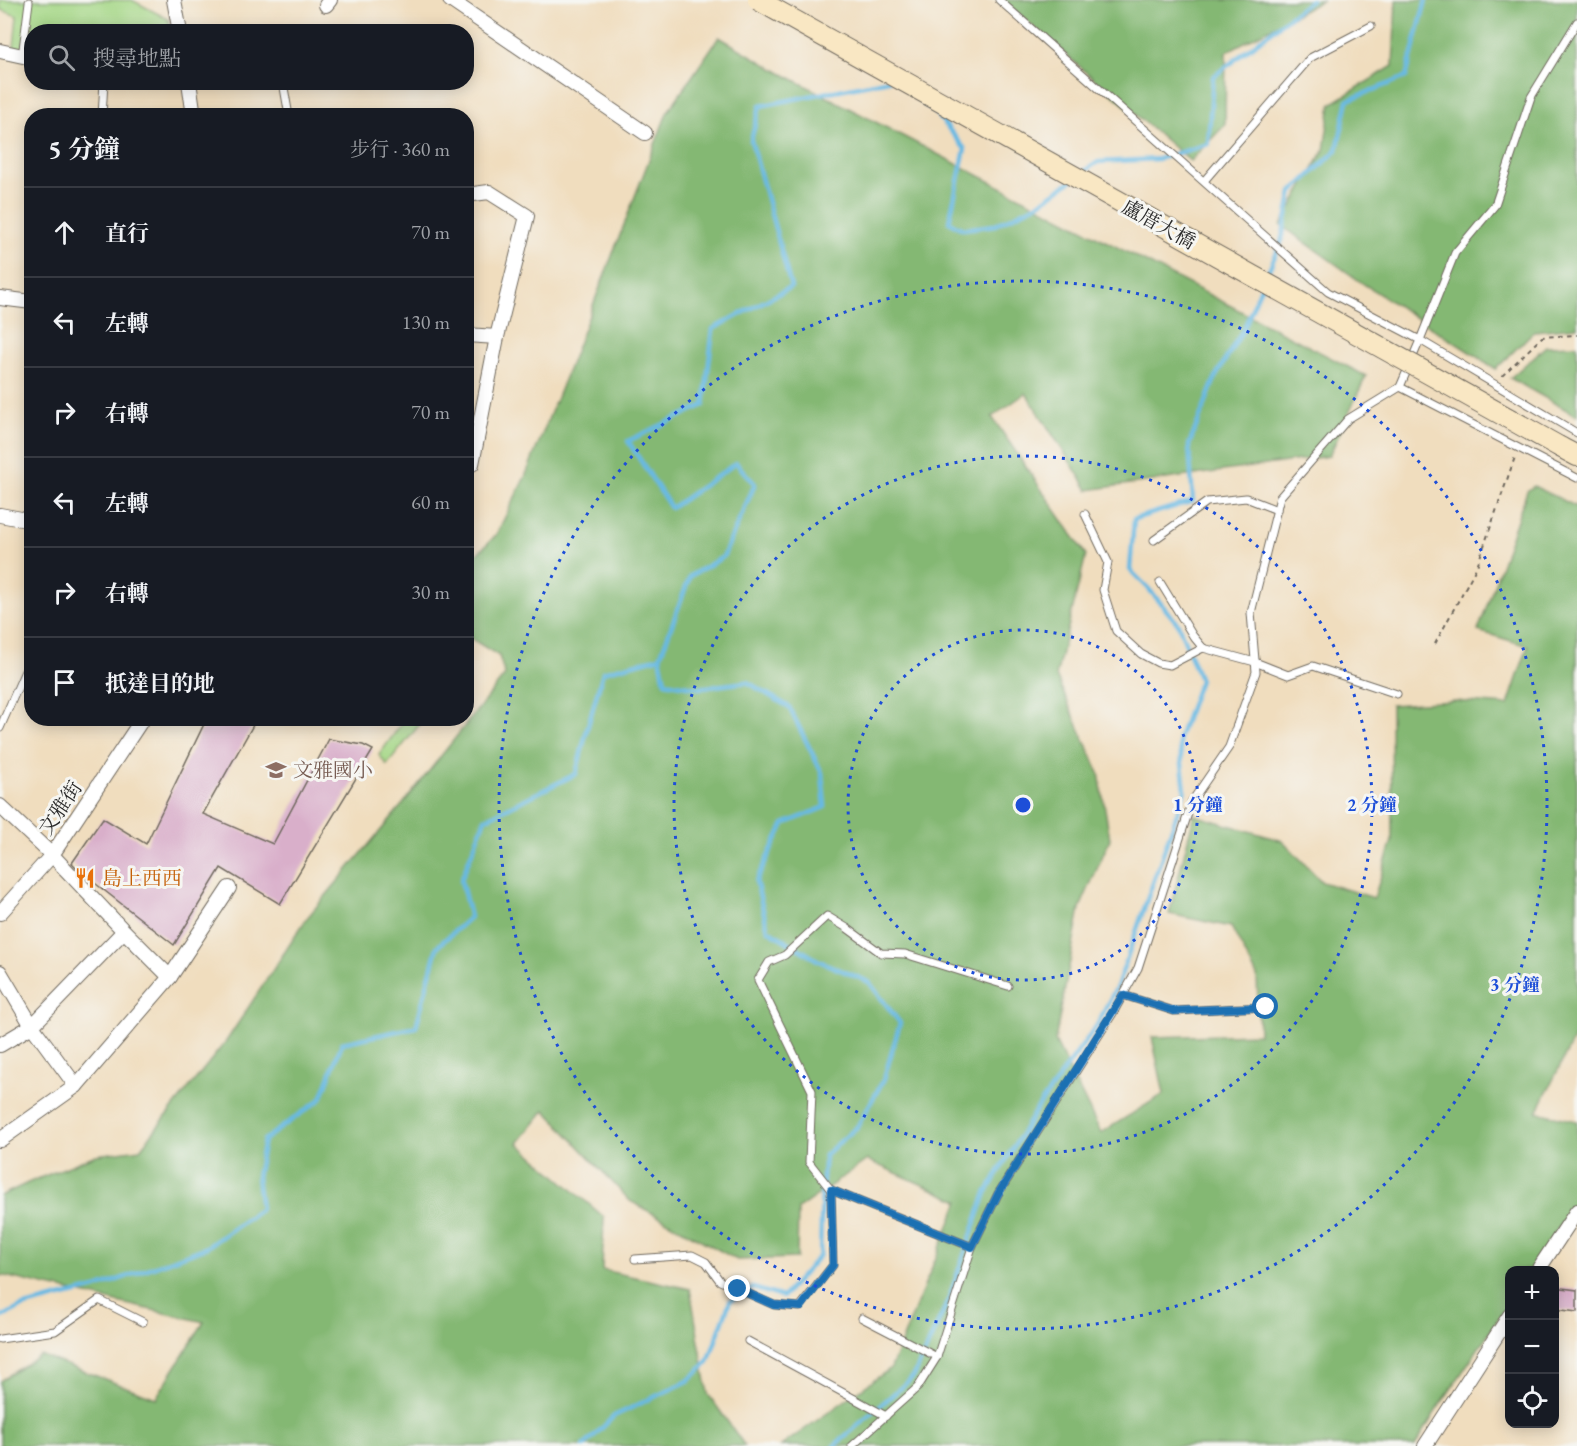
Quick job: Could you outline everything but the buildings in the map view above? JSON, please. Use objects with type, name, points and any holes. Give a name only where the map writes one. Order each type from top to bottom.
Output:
[{"type":"street","points":[[174,0],[178,24]]},
{"type":"street","points":[[450,0],[645,134]]},
{"type":"street","name":"盧厝大橋","points":[[759,0],[1569,451]]},
{"type":"street","points":[[0,51],[24,56]]},
{"type":"street","points":[[190,90],[193,108]]},
{"type":"street","points":[[474,194],[489,192],[527,216],[496,337],[474,453]]},
{"type":"street","points":[[0,298],[24,301]]},
{"type":"street","points":[[474,336],[496,337]]},
{"type":"street","points":[[0,515],[24,519]]},
{"type":"street","name":"文雅街","points":[[0,913],[52,855],[138,726]]},
{"type":"street","points":[[0,806],[52,855],[170,977]]},
{"type":"street","points":[[0,1140],[76,1086],[170,977],[229,888]]},
{"type":"street","points":[[0,1045],[32,1026],[124,931]]},
{"type":"street","points":[[0,972],[32,1026],[76,1086]]},
{"type":"street","points":[[1542,1266],[1577,1211]]},
{"type":"street","points":[[1425,1446],[1506,1320]]},
{"type":"lane","points":[[999,0],[1328,292],[1420,340],[1577,433]]},
{"type":"lane","points":[[28,24],[29,2]]},
{"type":"lane","points":[[852,1446],[883,1415],[918,1387],[935,1355],[972,1247],[998,1194],[1138,968],[1192,801],[1229,747],[1256,672],[1251,613],[1280,497],[1348,419],[1400,387],[1455,253],[1495,205],[1531,97],[1577,22]]},
{"type":"lane","points":[[1204,181],[1310,58],[1371,27]]},
{"type":"lane","points":[[102,108],[104,90]]},
{"type":"lane","points":[[284,90],[288,108]]},
{"type":"lane","points":[[1400,387],[1577,478]]},
{"type":"lane","points":[[1154,540],[1207,502],[1245,498],[1277,510]]},
{"type":"lane","points":[[1085,514],[1108,562],[1103,590],[1116,631],[1141,654],[1158,663],[1170,665],[1200,650],[1255,662],[1288,675],[1313,666],[1396,694]]},
{"type":"lane","points":[[1160,582],[1200,650]]},
{"type":"lane","points":[[0,728],[24,673]]},
{"type":"lane","points":[[972,1247],[829,1188],[808,1162],[812,1091],[758,980],[769,962],[785,955],[827,916],[881,953],[905,954],[1008,986]]},
{"type":"lane","points":[[1123,995],[1174,1011],[1266,1007]]},
{"type":"lane","points":[[635,1259],[692,1255],[706,1262],[720,1281],[774,1305],[801,1307],[833,1265],[829,1188]]},
{"type":"lane","points":[[0,1339],[55,1331],[99,1300],[143,1322]]},
{"type":"lane","points":[[862,1318],[935,1355]]},
{"type":"lane","points":[[748,1341],[883,1415]]},
{"type":"path","points":[[1494,385],[1542,337],[1577,336]]},
{"type":"path","points":[[1435,644],[1477,566],[1518,447]]},
{"type":"green space","points":[[0,0],[132,0],[168,19],[169,24],[24,24],[24,58],[13,57],[17,16],[0,9]]},
{"type":"green space","points":[[1002,0],[1323,0],[1226,52],[1225,125],[1190,161]]},
{"type":"green space","points":[[1396,0],[1577,0],[1577,327],[1534,331],[1496,369],[1365,285],[1281,225],[1324,150],[1331,104],[1393,66]]},
{"type":"green space","points":[[719,37],[783,74],[1366,376],[1329,456],[1088,490],[1026,393],[992,417],[1086,555],[1056,676],[1099,773],[1110,839],[1080,908],[1055,1041],[1101,1133],[1164,1094],[1152,1037],[1259,1034],[1257,976],[1231,927],[1169,914],[1194,815],[1283,841],[1322,882],[1374,898],[1392,841],[1391,705],[1454,701],[1508,705],[1528,646],[1478,631],[1527,491],[1534,486],[1577,507],[1577,1032],[1537,1112],[1577,1121],[1577,1200],[1534,1266],[1505,1266],[1505,1309],[1415,1446],[781,1446],[891,1368],[959,1201],[867,1160],[798,1209],[797,1258],[737,1260],[630,1201],[545,1110],[518,1143],[604,1217],[602,1270],[690,1289],[708,1394],[745,1446],[0,1446],[0,1381],[40,1355],[156,1398],[204,1322],[0,1275],[0,1196],[96,1155],[140,1149],[227,1040],[307,918],[403,804],[465,726],[474,726],[474,714],[505,675],[499,656],[474,640],[474,557],[496,535],[525,477],[667,113]]},
{"type":"green space","points":[[1577,345],[1577,416],[1510,378],[1546,346]]},
{"type":"green space","points":[[400,726],[418,726],[387,765],[379,755]]},
{"type":"waterway","points":[[1080,174],[1098,162],[1158,159],[1208,144],[1213,77],[1311,0]]},
{"type":"waterway","points":[[1265,278],[1281,243],[1292,192],[1337,150],[1348,100],[1406,77],[1426,0]]},
{"type":"waterway","points":[[0,1318],[21,1307],[96,1288],[207,1247],[261,1209],[257,1177],[264,1140],[321,1099],[342,1043],[416,1027],[437,947],[470,917],[461,880],[485,819],[576,774],[603,672],[660,657],[690,576],[723,557],[755,484],[736,463],[671,508],[628,441],[704,405],[713,329],[791,287],[751,140],[760,106],[889,80]]},
{"type":"waterway","points":[[921,101],[935,112],[965,149],[949,222],[963,229],[995,225],[1038,204],[1071,181]]},
{"type":"waterway","points":[[834,1446],[914,1376],[948,1301],[986,1193],[1036,1110],[1097,1025],[1118,984],[1185,790],[1179,738],[1200,680],[1178,624],[1130,570],[1134,519],[1193,501],[1189,445],[1216,376],[1244,328],[1262,285]]},
{"type":"waterway","points":[[584,1446],[614,1416],[688,1381],[708,1362],[730,1301],[753,1288],[783,1297],[820,1255],[825,1155],[857,1127],[884,1079],[900,1023],[869,982],[819,961],[768,930],[756,881],[784,824],[825,807],[822,773],[789,707],[747,682],[699,688],[665,682],[660,657]]},
{"type":"place","name":"文雅國小","points":[[276,770]]},
{"type":"place","name":"島上西西","points":[[85,878]]},
{"type":"route","points":[[738,1289],[774,1305],[801,1307],[833,1265],[831,1190],[972,1247],[998,1194],[1123,995],[1174,1011],[1266,1007]]}]
